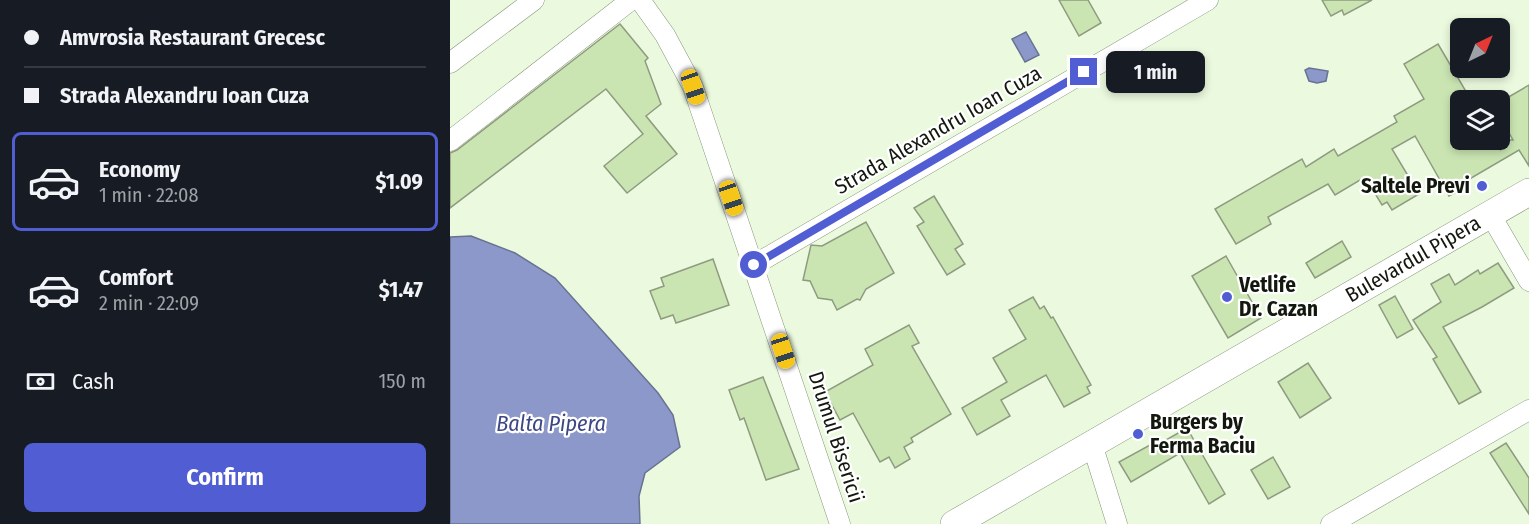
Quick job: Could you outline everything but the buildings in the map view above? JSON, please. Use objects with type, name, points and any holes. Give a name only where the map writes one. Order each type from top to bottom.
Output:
[{"type":"main road","name":"Bulevardul Pipera","points":[[954,524],[1529,192]]},
{"type":"street","points":[[450,63],[534,0]]},
{"type":"street","points":[[450,141],[631,0]]},
{"type":"street","name":"Drumul Bisericii","points":[[640,0],[665,35],[693,87],[840,524]]},
{"type":"street","name":"Strada Alexandru Ioan Cuza","points":[[754,265],[1208,0]]},
{"type":"street","points":[[1490,214],[1529,281]]},
{"type":"street","points":[[1331,524],[1529,410]]},
{"type":"street","points":[[1092,444],[1117,524]]},
{"type":"water","points":[[1026,32],[1039,55],[1025,62],[1012,39]]},
{"type":"water","points":[[1309,68],[1328,71],[1326,81],[1317,83],[1309,81],[1305,70]]},
{"type":"water","name":"Balta Pipera","points":[[471,236],[515,253],[555,278],[658,393],[673,415],[680,447],[645,473],[639,496],[640,524],[450,524],[450,237]]},
{"type":"place","name":"Saltele Previ","points":[[1482,186]]},
{"type":"place","name":"Vetlife Dr. Cazan","points":[[1227,297]]},
{"type":"place","name":"Burgers by Ferma Baciu","points":[[1138,434]]},
{"type":"route","points":[[754,265],[1084,72]]}]
